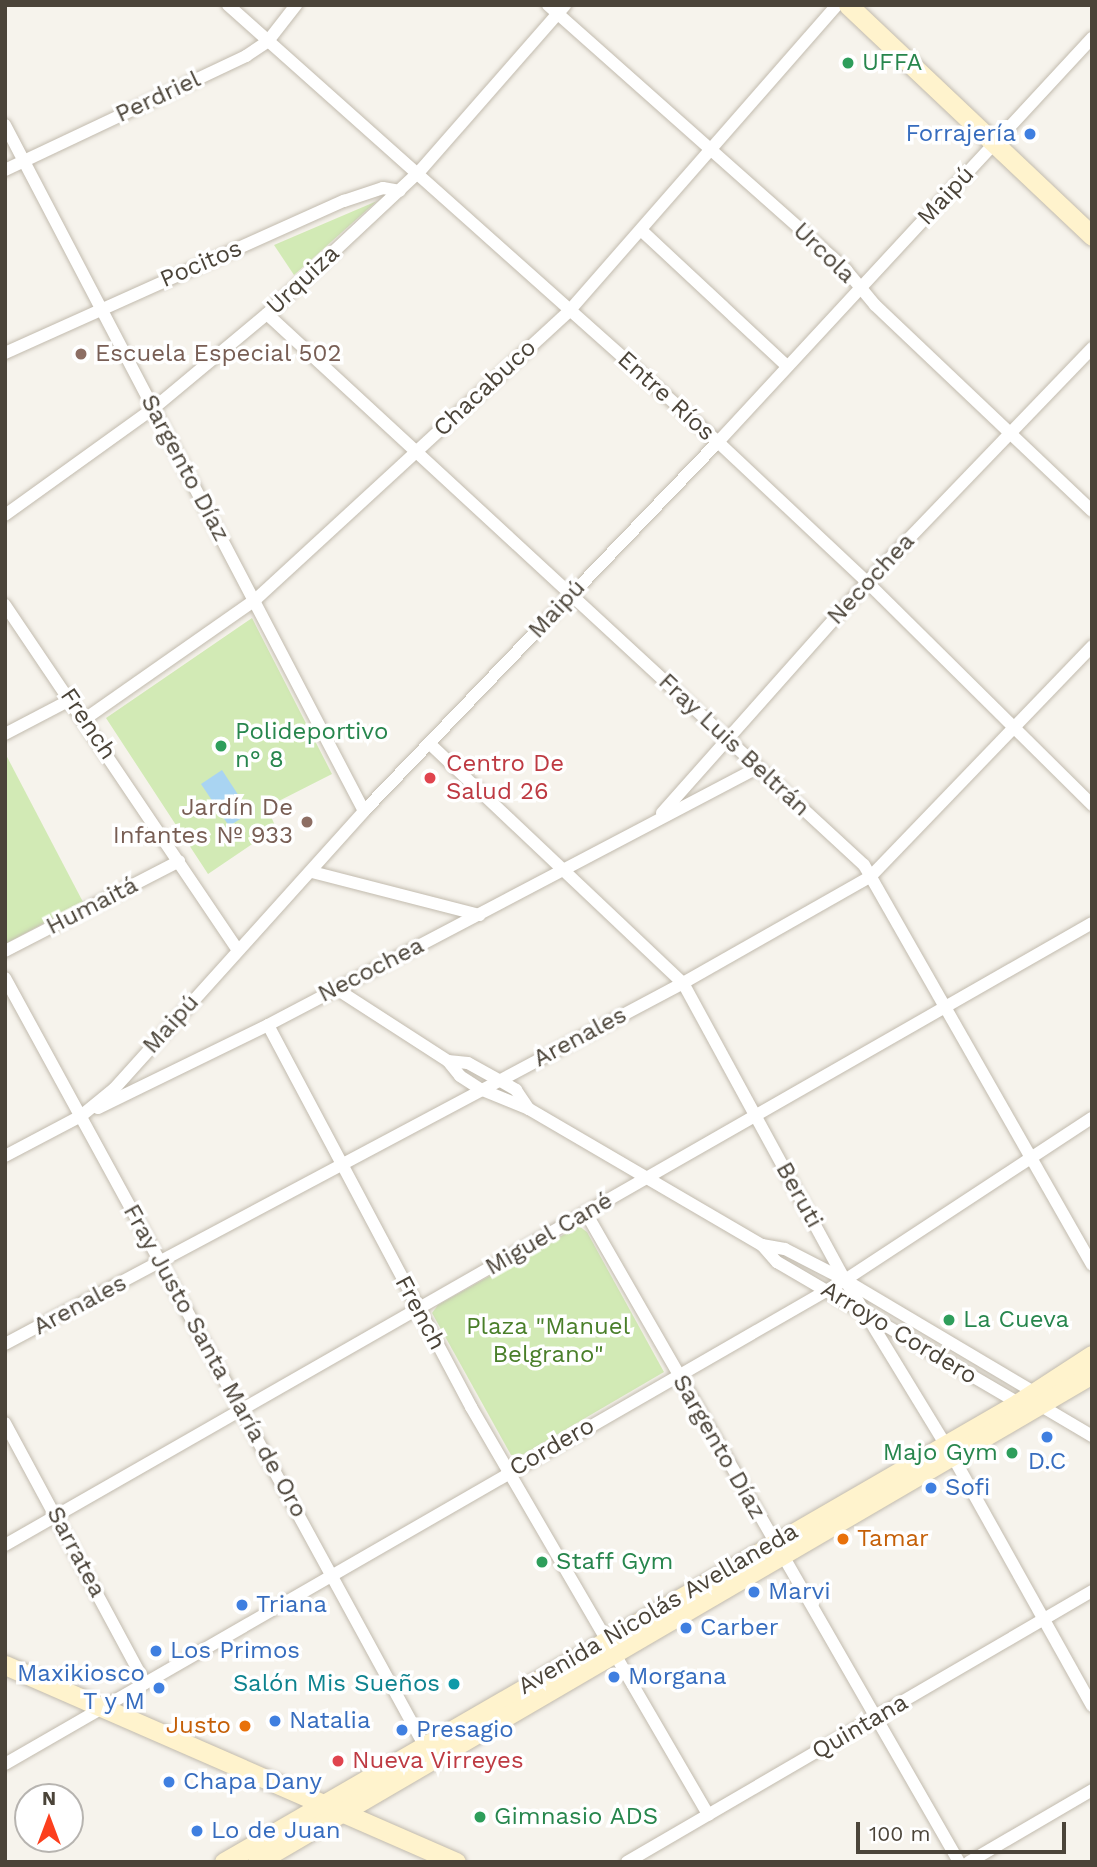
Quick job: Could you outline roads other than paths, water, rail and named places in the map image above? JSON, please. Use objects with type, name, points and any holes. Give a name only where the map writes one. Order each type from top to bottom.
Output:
[{"type":"main road","points":[[848,5],[1092,236]]},
{"type":"main road","name":"Avenida Nicolás Avellaneda","points":[[949,1451],[1018,1403],[1040,1400],[1092,1355]]},
{"type":"main road","name":"Avenida Nicolás Avellaneda","points":[[257,1862],[778,1549],[1040,1400],[1092,1374]]},
{"type":"main road","name":"Avenida Nicolás Avellaneda","points":[[224,1862],[424,1745],[611,1648]]},
{"type":"main road","points":[[5,1665],[100,1709],[456,1862]]},
{"type":"street","name":"Entre Ríos","points":[[228,5],[419,172],[718,442],[867,582],[1091,804]]},
{"type":"street","name":"Perdriel","points":[[5,170],[246,56],[268,41],[296,5]]},
{"type":"street","name":"Chacabuco","points":[[85,719],[255,600],[570,310],[712,151],[837,5]]},
{"type":"street","name":"Urcola","points":[[557,8],[846,270],[860,289],[1092,511]]},
{"type":"street","name":"Urquiza","points":[[5,515],[154,408],[267,314],[419,172],[557,8]]},
{"type":"street","name":"Maipú","points":[[5,1156],[81,1116],[114,1088],[365,811],[718,442],[1092,38]]},
{"type":"street","name":"Sargento Díaz","points":[[5,125],[365,811]]},
{"type":"street","name":"Pocitos","points":[[5,353],[101,307],[344,201],[383,188],[400,191]]},
{"type":"street","points":[[641,230],[787,366]]},
{"type":"street","name":"Fray Luis Beltrán","points":[[267,314],[571,593],[871,876],[1029,1158],[1092,1264]]},
{"type":"street","name":"Necochea","points":[[658,818],[726,738],[867,582],[1092,348]]},
{"type":"street","name":"French","points":[[5,605],[72,699],[238,950]]},
{"type":"street","name":"Arenales","points":[[5,1344],[343,1166],[480,1089],[683,982],[871,876],[1092,646]]},
{"type":"street","points":[[5,734],[72,699]]},
{"type":"street","name":"Beruti","points":[[430,744],[683,982],[845,1280],[949,1451],[1092,1706]]},
{"type":"street","name":"Necochea","points":[[81,1116],[268,1025],[757,768]]},
{"type":"street","name":"Humaitá","points":[[5,951],[179,861]]},
{"type":"street","points":[[312,872],[480,915]]},
{"type":"street","name":"Miguel Cané","points":[[5,1545],[1092,923]]},
{"type":"street","name":"Fray Justo Santa María de Oro","points":[[5,978],[424,1745]]},
{"type":"street","name":"Arroyo Cordero","points":[[335,988],[447,1061],[460,1076],[480,1089],[529,1110],[762,1245],[777,1262],[1018,1403]]},
{"type":"street","name":"French","points":[[268,1025],[417,1310],[708,1815]]},
{"type":"street","name":"Arroyo Cordero","points":[[447,1061],[468,1063],[516,1090],[529,1110]]},
{"type":"street","name":"Cordero","points":[[5,1764],[845,1280],[1092,1118]]},
{"type":"street","name":"Sargento Díaz","points":[[586,1213],[959,1862]]},
{"type":"street","name":"Arroyo Cordero","points":[[762,1245],[785,1249],[845,1280],[1040,1400],[1092,1436]]},
{"type":"street","name":"Sarratea","points":[[5,1423],[145,1683]]},
{"type":"street","name":"Quintana","points":[[627,1862],[1092,1591]]},
{"type":"street","points":[[970,1862],[1092,1790]]},
{"type":"water","points":[[222,770],[250,813],[229,826],[201,784]]},
{"type":"place","name":"UFFA","points":[[848,63]]},
{"type":"place","name":"Forrajería","points":[[1030,134]]},
{"type":"place","name":"Escuela Especial 502","points":[[81,354]]},
{"type":"place","name":"Polideportivo n° 8","points":[[221,746]]},
{"type":"place","name":"Centro De Salud 26","points":[[430,778]]},
{"type":"place","name":"Jardín De Infantes Nº 933","points":[[307,822]]},
{"type":"place","name":"La Cueva","points":[[949,1320]]},
{"type":"place","name":"D.C","points":[[1047,1437]]},
{"type":"place","name":"Majo Gym","points":[[1012,1453]]},
{"type":"place","name":"Sofi","points":[[931,1488]]},
{"type":"place","name":"Tamar","points":[[843,1539]]},
{"type":"place","name":"Staff Gym","points":[[542,1562]]},
{"type":"place","name":"Marvi","points":[[754,1592]]},
{"type":"place","name":"Triana","points":[[242,1605]]},
{"type":"place","name":"Carber","points":[[686,1628]]},
{"type":"place","name":"Los Primos","points":[[156,1651]]},
{"type":"place","name":"Morgana","points":[[614,1677]]},
{"type":"place","name":"Salón Mis Sueños","points":[[454,1684]]},
{"type":"place","name":"Maxikiosco T y M","points":[[159,1688]]},
{"type":"place","name":"Natalia","points":[[275,1721]]},
{"type":"place","name":"Justo","points":[[245,1726]]},
{"type":"place","name":"Presagio","points":[[402,1730]]},
{"type":"place","name":"Nueva Virreyes","points":[[338,1761]]},
{"type":"place","name":"Chapa Dany","points":[[169,1782]]},
{"type":"place","name":"Gimnasio ADS","points":[[480,1817]]},
{"type":"place","name":"Lo de Juan","points":[[197,1831]]},
{"type":"park label","name":"Plaza \"Manuel Belgrano\"","points":[[548,1341]]}]
